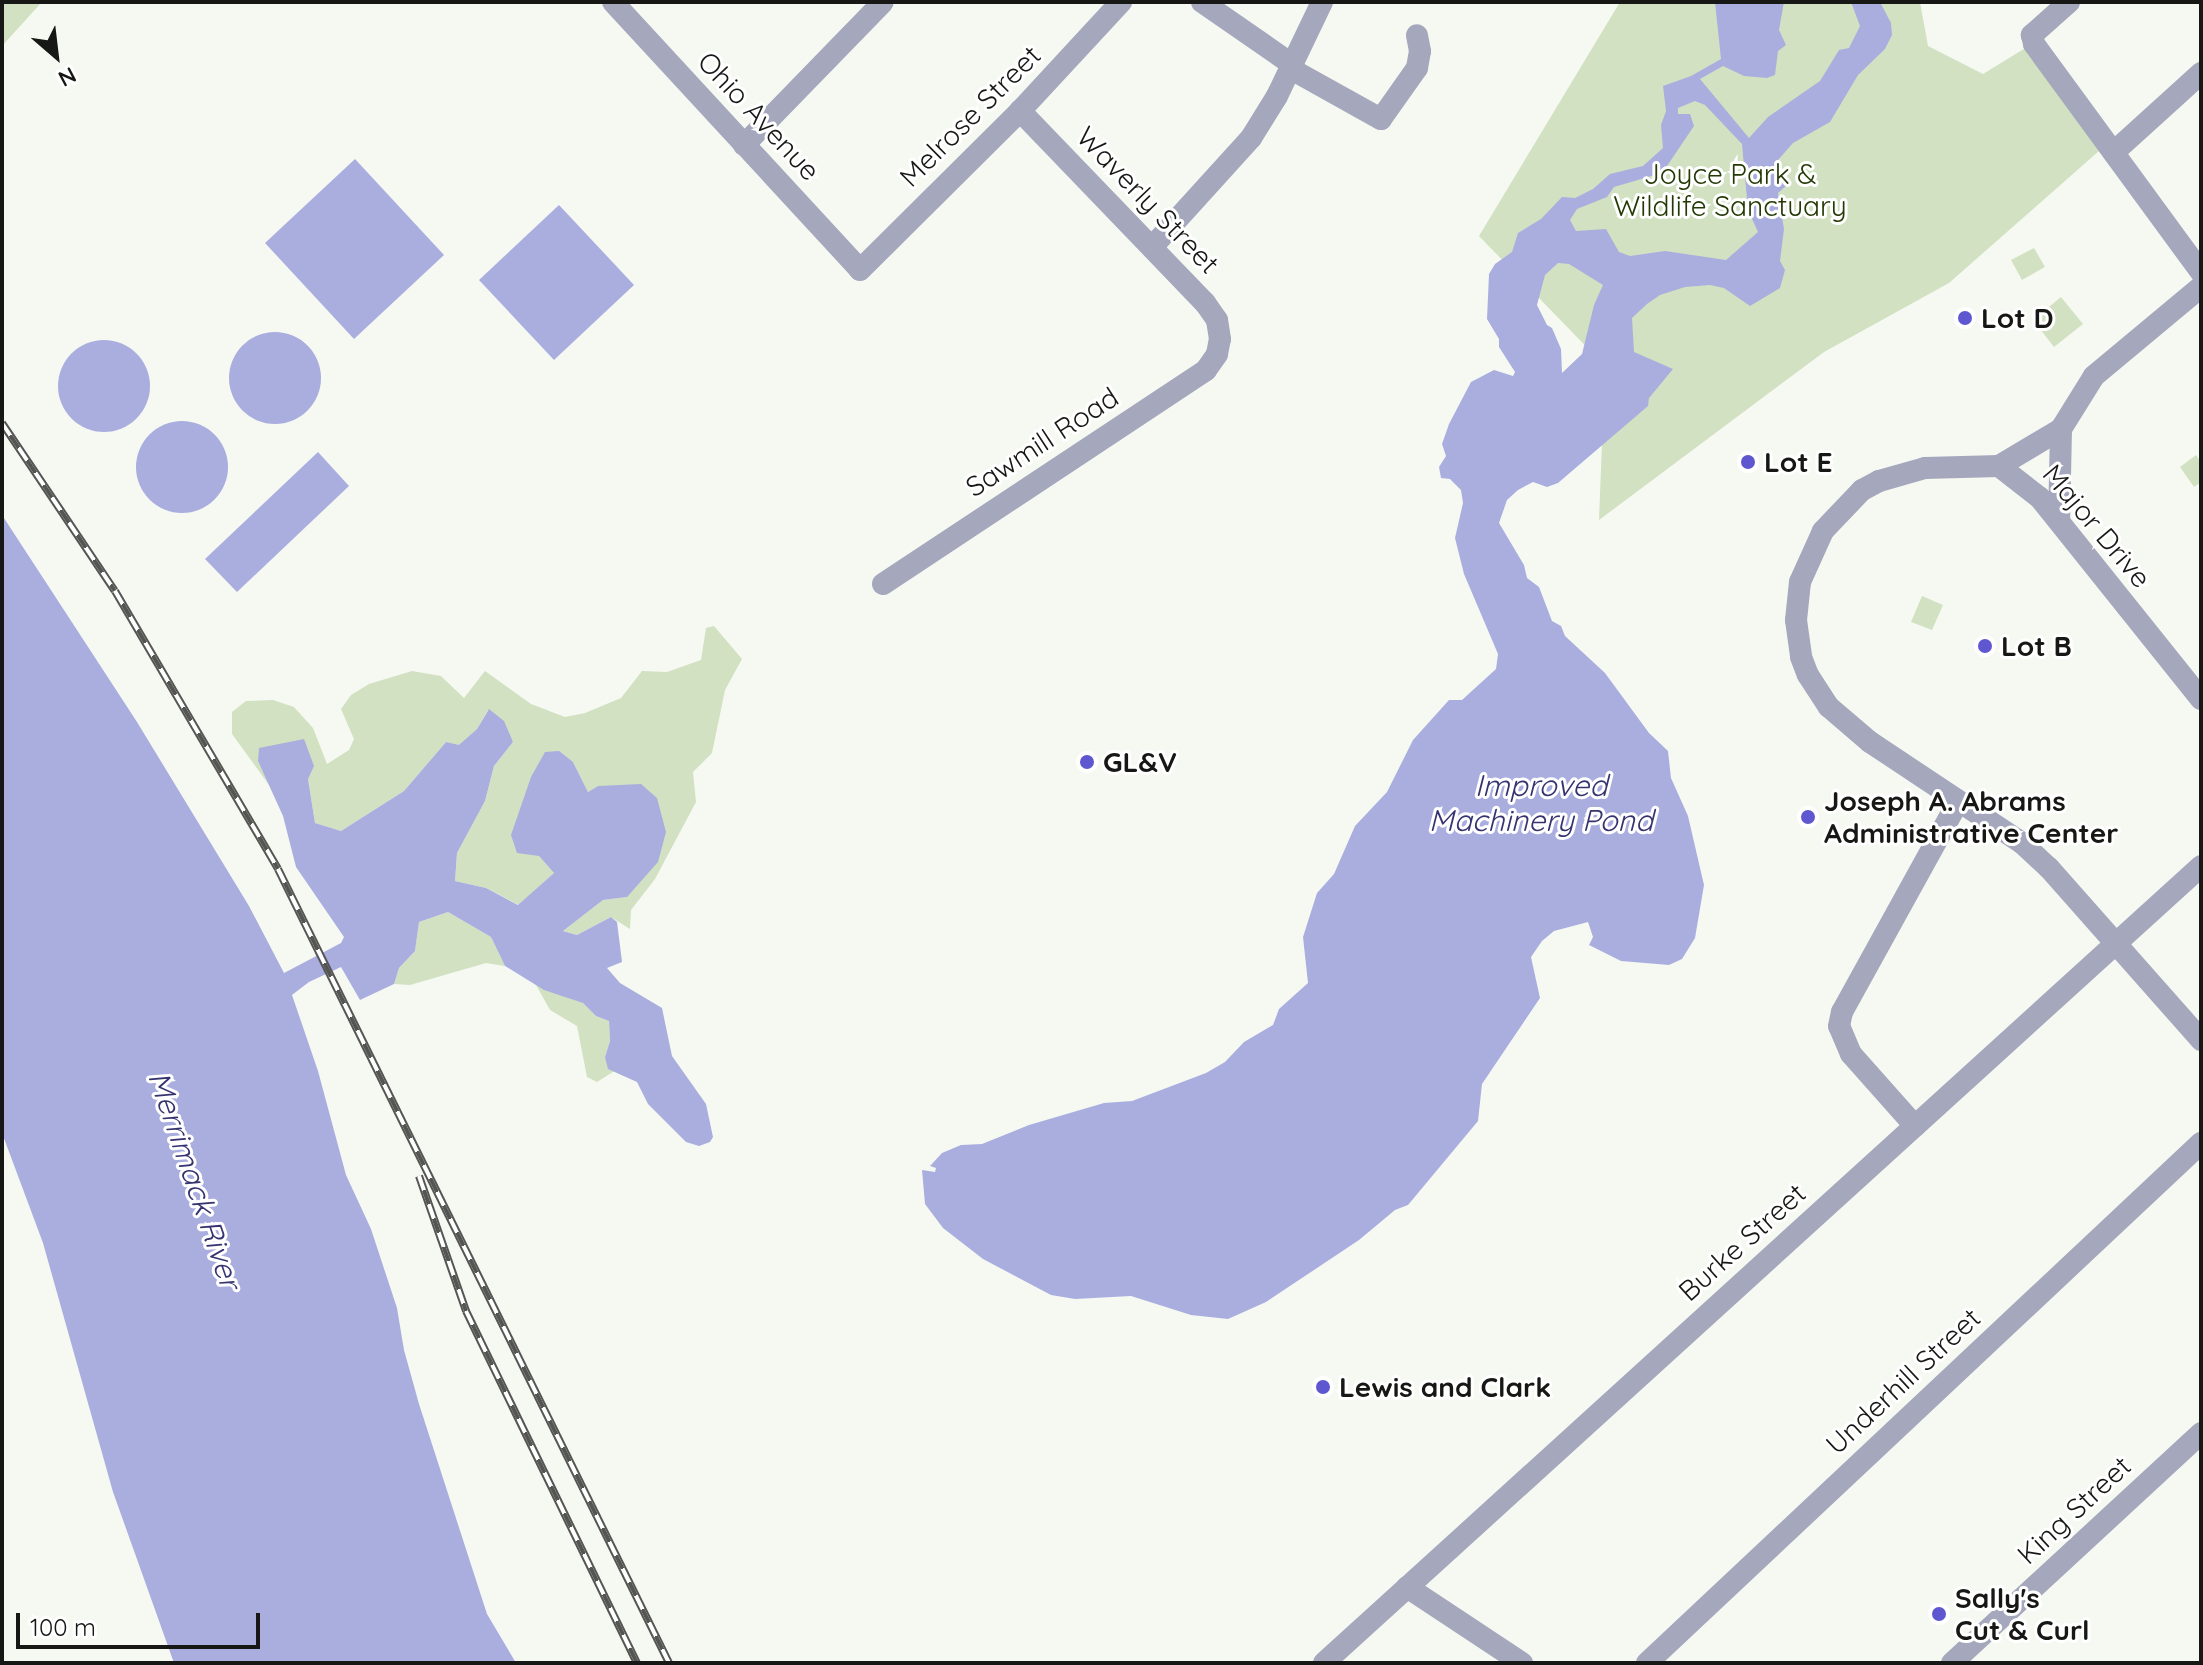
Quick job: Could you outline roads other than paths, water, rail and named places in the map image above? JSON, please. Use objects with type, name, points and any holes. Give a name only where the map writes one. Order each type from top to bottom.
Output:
[{"type":"street","name":"Ohio Avenue","points":[[613,2],[860,270]]},
{"type":"street","points":[[744,145],[883,2]]},
{"type":"street","name":"Melrose Street","points":[[860,270],[1020,111],[1121,2]]},
{"type":"street","points":[[1202,2],[1292,67],[1381,119],[1417,68],[1420,51],[1417,35]]},
{"type":"street","points":[[1153,246],[1251,138],[1292,67],[1322,2]]},
{"type":"street","points":[[2069,2],[2032,35],[2034,44],[2201,272]]},
{"type":"street","points":[[2114,152],[2201,73]]},
{"type":"street","name":"Waverly Street","points":[[1020,111],[1205,303],[1217,320],[1220,339]]},
{"type":"street","points":[[1999,466],[2061,429],[2094,376],[2201,287]]},
{"type":"street","name":"Sawmill Road","points":[[883,584],[1206,370],[1217,354],[1220,339]]},
{"type":"street","points":[[2059,521],[2061,429]]},
{"type":"street","name":"Major Drive","points":[[2201,699],[2059,521],[2028,486],[1999,466],[1929,467],[1879,481],[1862,490],[1844,505],[1821,534],[1803,573],[1797,601],[1801,657],[1813,684],[1829,707],[1870,742],[2007,832],[2041,861],[2201,1040]]},
{"type":"street","points":[[1915,1126],[1851,1054],[1839,1026],[1848,1000],[1958,802]]},
{"type":"street","name":"Burke Street","points":[[1324,1663],[2201,866]]},
{"type":"street","name":"Underhill Street","points":[[1647,1663],[2201,1143]]},
{"type":"street","name":"King Street","points":[[1952,1663],[2201,1433]]},
{"type":"street","points":[[1407,1587],[1522,1663]]},
{"type":"water","name":"Improved Machinery Pond","points":[[1715,2],[1784,2],[1779,30],[1786,45],[1778,51],[1775,75],[1767,78],[1744,76],[1723,66],[1700,79],[1749,138],[1768,117],[1820,81],[1839,50],[1849,48],[1860,26],[1851,2],[1880,2],[1891,23],[1892,35],[1885,49],[1858,75],[1830,122],[1793,143],[1777,161],[1787,185],[1778,193],[1784,229],[1780,261],[1785,270],[1780,288],[1750,306],[1724,288],[1710,285],[1685,287],[1660,295],[1647,304],[1632,318],[1634,352],[1673,369],[1649,398],[1648,406],[1558,483],[1547,487],[1533,482],[1518,490],[1507,500],[1499,523],[1524,565],[1527,578],[1539,587],[1552,621],[1561,626],[1565,636],[1605,673],[1649,733],[1668,751],[1671,778],[1688,816],[1704,885],[1695,938],[1682,959],[1669,965],[1621,961],[1589,945],[1593,937],[1588,922],[1554,931],[1542,941],[1531,957],[1540,998],[1482,1084],[1478,1121],[1408,1205],[1395,1210],[1359,1240],[1266,1302],[1228,1319],[1191,1315],[1131,1296],[1075,1299],[1051,1295],[983,1259],[943,1228],[925,1204],[922,1170],[935,1172],[936,1168],[930,1166],[942,1153],[961,1145],[982,1144],[1029,1125],[1104,1103],[1132,1101],[1206,1073],[1225,1062],[1244,1042],[1273,1025],[1279,1009],[1308,983],[1303,937],[1317,893],[1334,874],[1355,826],[1387,792],[1413,740],[1449,700],[1462,700],[1496,669],[1498,654],[1464,574],[1455,538],[1463,503],[1461,490],[1450,479],[1441,478],[1439,467],[1446,456],[1442,444],[1449,424],[1471,382],[1494,370],[1513,376],[1515,372],[1499,347],[1499,339],[1487,319],[1489,274],[1495,264],[1512,252],[1518,233],[1541,219],[1562,197],[1575,198],[1593,189],[1610,174],[1643,166],[1663,148],[1661,125],[1666,111],[1663,86],[1691,76],[1721,59]],"holes":[[[1695,101],[1705,105],[1742,144],[1748,210],[1758,232],[1726,260],[1665,251],[1630,256],[1619,252],[1606,229],[1576,231],[1570,220],[1577,209],[1607,197],[1614,187],[1655,175],[1667,166],[1694,126],[1690,114],[1678,114],[1678,108]],[[1558,263],[1569,264],[1603,285],[1594,305],[1582,354],[1562,373],[1561,349],[1537,305],[1545,275]]]},
{"type":"water","points":[[355,159],[444,255],[354,339],[265,243]]},
{"type":"water","points":[[559,205],[634,285],[554,360],[479,280]]},
{"type":"water","points":[[275,332],[293,335],[308,345],[318,360],[321,378],[318,396],[308,411],[293,421],[275,424],[257,421],[242,411],[232,396],[229,378],[232,360],[242,345],[257,335]]},
{"type":"water","points":[[104,340],[122,343],[137,353],[147,368],[150,386],[147,404],[137,419],[122,429],[104,432],[86,429],[71,419],[61,404],[58,386],[61,368],[71,353],[86,343]]},
{"type":"water","points":[[182,421],[200,424],[215,434],[225,449],[228,467],[225,485],[215,500],[200,510],[182,513],[164,510],[149,500],[139,485],[136,467],[139,449],[149,434],[164,424]]},
{"type":"water","points":[[318,452],[349,486],[237,592],[205,559]]},
{"type":"water","name":"Merrimack River","points":[[2,515],[137,722],[249,906],[284,973],[341,943],[344,937],[296,867],[283,816],[258,761],[259,748],[304,739],[314,766],[308,779],[315,823],[341,831],[404,791],[446,742],[459,745],[477,729],[489,709],[504,721],[513,742],[494,766],[485,801],[457,853],[455,881],[486,888],[518,905],[554,873],[539,856],[517,853],[511,835],[531,777],[545,752],[559,751],[573,762],[588,792],[598,786],[641,784],[657,798],[666,832],[658,862],[627,897],[603,900],[563,931],[577,935],[611,917],[617,922],[622,962],[607,968],[620,983],[662,1008],[672,1056],[706,1104],[713,1137],[710,1142],[699,1146],[686,1142],[648,1104],[637,1082],[608,1069],[605,1057],[610,1041],[609,1021],[596,1016],[583,1003],[544,990],[505,966],[491,937],[448,912],[419,922],[415,951],[399,968],[394,984],[360,1000],[341,967],[309,982],[292,995],[318,1071],[346,1175],[371,1229],[397,1308],[404,1350],[419,1404],[487,1614],[516,1663],[174,1663],[113,1492],[43,1243],[2,1133]]},
{"type":"railway","points":[[2,423],[115,591],[278,869],[669,1663]]},
{"type":"railway","points":[[419,1176],[466,1311],[637,1663]]},
{"type":"place","name":"Lot D","points":[[1965,318]]},
{"type":"place","name":"Lot E","points":[[1748,462]]},
{"type":"place","name":"Lot B","points":[[1985,646]]},
{"type":"place","name":"GL&V","points":[[1087,762]]},
{"type":"place","name":"Joseph A. Abrams Administrative Center","points":[[1808,817]]},
{"type":"place","name":"Lewis and Clark","points":[[1323,1387]]},
{"type":"place","name":"Sally's Cut & Curl","points":[[1939,1614]]},
{"type":"park label","name":"Joyce Park & Wildlife Sanctuary","points":[[1730,190]]}]
